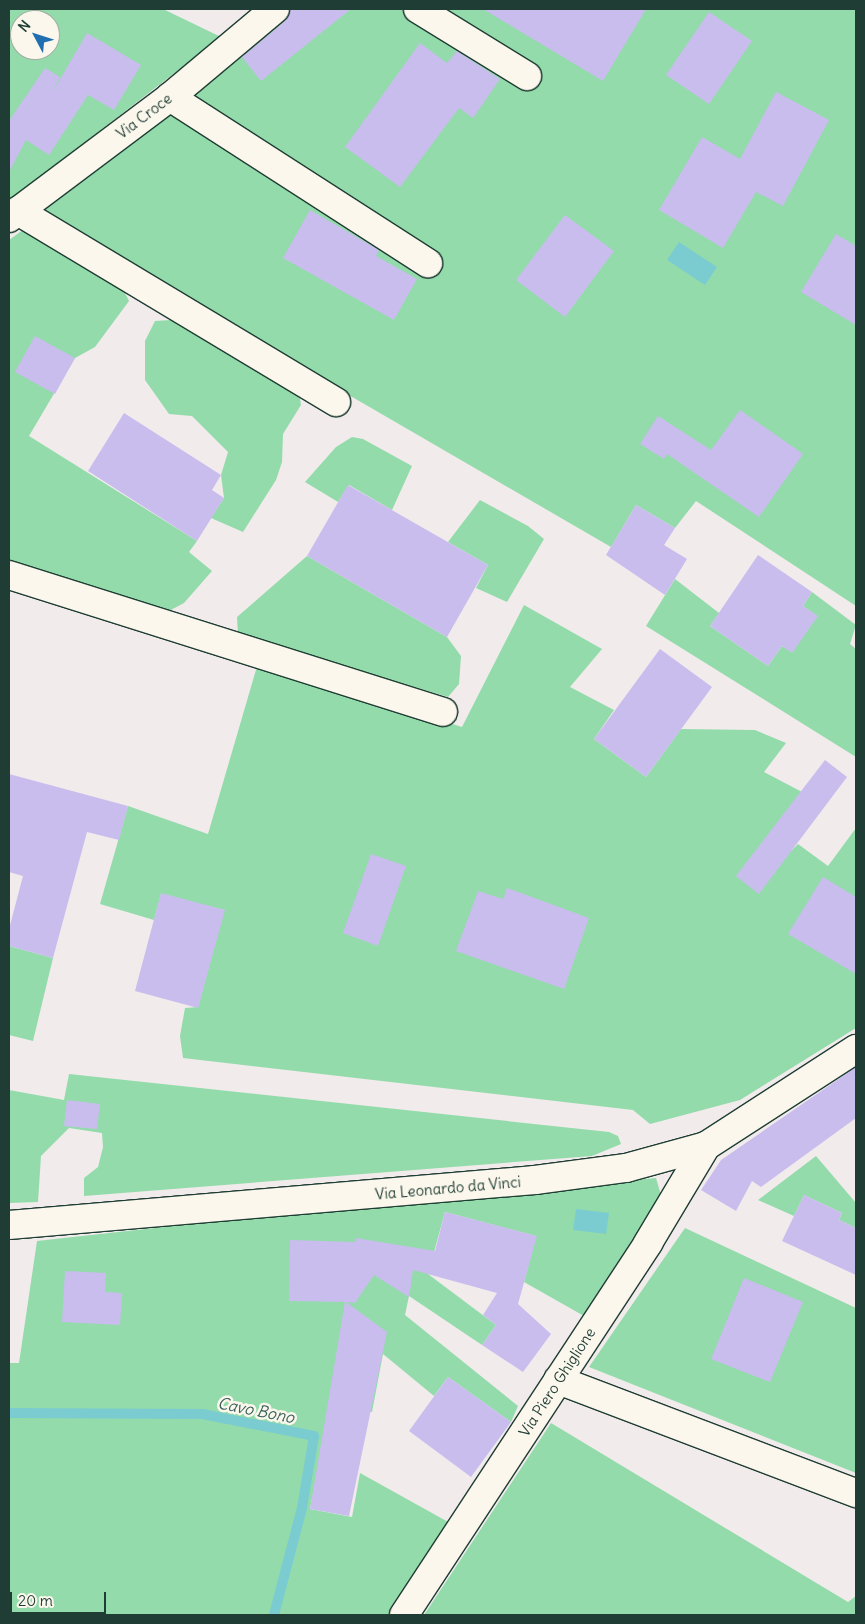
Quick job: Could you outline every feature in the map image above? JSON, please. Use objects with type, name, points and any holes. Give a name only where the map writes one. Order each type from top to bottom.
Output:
[{"type":"street","name":"Via Croce","points":[[14,214],[170,97],[275,9]]},
{"type":"street","points":[[418,9],[527,76]]},
{"type":"street","points":[[170,97],[428,264]]},
{"type":"street","points":[[14,214],[336,402]]},
{"type":"street","points":[[9,575],[443,712]]},
{"type":"street","name":"Via Leonardo da Vinci","points":[[9,1226],[534,1180],[626,1168],[706,1146],[856,1048]]},
{"type":"street","name":"Via Piero Ghiglione","points":[[404,1615],[648,1243],[706,1146]]},
{"type":"street","points":[[558,1380],[856,1494]]},
{"type":"green space","points":[[9,9],[163,9],[221,37],[9,201]]},
{"type":"green space","points":[[284,9],[856,9],[856,606],[696,501],[675,528],[636,505],[611,547],[30,210]]},
{"type":"green space","points":[[27,227],[121,285],[129,301],[95,347],[75,358],[29,436],[197,541],[189,552],[212,571],[184,603],[167,612],[9,564],[9,240]]},
{"type":"green space","points":[[171,320],[299,392],[301,405],[283,434],[282,462],[276,480],[243,532],[211,518],[224,498],[221,475],[228,452],[192,416],[169,414],[145,380],[145,341],[155,321]]},
{"type":"green space","points":[[352,437],[363,439],[412,466],[392,510],[349,485],[338,502],[305,482],[336,447]]},
{"type":"green space","points":[[480,500],[528,526],[544,539],[507,602],[476,588],[488,565],[448,542]]},
{"type":"green space","points":[[307,556],[447,637],[461,656],[459,684],[448,697],[238,635],[237,617]]},
{"type":"green space","points":[[675,579],[719,613],[710,626],[768,666],[782,646],[792,652],[817,616],[803,606],[812,592],[856,625],[850,644],[856,649],[856,757],[646,626]]},
{"type":"green space","points":[[524,605],[602,649],[570,687],[614,710],[594,739],[646,777],[681,729],[755,730],[786,743],[764,772],[802,792],[791,851],[798,844],[828,866],[856,828],[856,1028],[740,1100],[650,1124],[633,1110],[183,1058],[180,1036],[185,1008],[198,1007],[224,910],[161,894],[154,920],[100,904],[128,806],[208,834],[258,663],[462,727]]},
{"type":"green space","points":[[9,946],[53,958],[33,1041],[9,1035]]},
{"type":"green space","points":[[69,1074],[609,1132],[618,1136],[621,1144],[592,1156],[84,1196],[84,1178],[98,1167],[103,1147],[102,1133],[69,1128],[41,1156],[38,1202],[9,1203],[9,1090],[64,1100]]},
{"type":"green space","points":[[816,1156],[856,1203],[856,1228],[839,1220],[842,1213],[804,1195],[794,1216],[758,1200]]},
{"type":"green space","points":[[656,1178],[663,1202],[584,1316],[524,1282],[536,1236],[445,1212],[428,1274],[496,1325],[482,1345],[409,1296],[405,1315],[518,1406],[511,1422],[448,1377],[434,1396],[383,1354],[372,1412],[330,1405],[310,1509],[352,1517],[360,1473],[450,1523],[396,1615],[9,1615],[9,1363],[19,1363],[37,1241],[406,1200]]},
{"type":"green space","points":[[685,1228],[856,1308],[856,1473],[589,1367]]},
{"type":"green space","points":[[551,1423],[848,1602],[856,1596],[856,1615],[424,1615]]},
{"type":"water","points":[[679,242],[717,267],[705,285],[667,260]]},
{"type":"water","points":[[576,1209],[609,1213],[606,1234],[573,1230]]},
{"type":"building","points":[[290,9],[351,9],[261,81],[242,57],[285,21]]},
{"type":"building","points":[[483,9],[646,9],[603,81]]},
{"type":"building","points":[[709,12],[752,41],[709,104],[666,75]]},
{"type":"building","points":[[87,33],[141,65],[114,110],[88,95],[49,155],[26,140],[9,172],[9,121],[45,68],[60,77],[52,93]]},
{"type":"building","points":[[420,43],[447,63],[457,51],[500,79],[473,118],[459,108],[400,187],[345,147]]},
{"type":"building","points":[[776,92],[829,120],[783,206],[756,192],[723,248],[659,210],[702,137],[740,159]]},
{"type":"building","points":[[310,210],[379,250],[376,256],[417,279],[394,320],[283,258]]},
{"type":"building","points":[[565,215],[614,251],[565,317],[516,280]]},
{"type":"building","points":[[836,234],[856,246],[856,325],[801,292]]},
{"type":"building","points":[[35,336],[75,358],[55,394],[15,372]]},
{"type":"building","points":[[740,410],[803,454],[759,517],[667,454],[664,459],[640,444],[658,416],[711,450]]},
{"type":"building","points":[[124,413],[221,475],[212,490],[224,498],[197,541],[88,471]]},
{"type":"building","points":[[348,485],[488,565],[447,637],[307,556]]},
{"type":"building","points":[[636,505],[675,528],[664,545],[687,559],[665,595],[606,555]]},
{"type":"building","points":[[758,555],[812,592],[803,606],[818,616],[792,653],[782,646],[768,666],[710,626]]},
{"type":"building","points":[[660,649],[712,687],[646,777],[594,739]]},
{"type":"building","points":[[825,760],[847,777],[759,894],[736,876]]},
{"type":"building","points":[[9,774],[128,806],[119,840],[87,832],[53,958],[9,946],[9,929],[23,876],[9,872]]},
{"type":"building","points":[[371,854],[406,866],[378,946],[343,933]]},
{"type":"building","points":[[823,877],[856,897],[856,974],[788,934]]},
{"type":"building","points":[[507,888],[589,918],[564,989],[456,951],[478,891],[503,899]]},
{"type":"building","points":[[161,893],[225,910],[198,1008],[135,991]]},
{"type":"building","points":[[856,1067],[856,1118],[761,1187],[752,1181],[736,1211],[701,1190],[721,1160]]},
{"type":"building","points":[[67,1100],[100,1104],[97,1129],[64,1126]]},
{"type":"building","points":[[804,1195],[842,1213],[839,1220],[856,1228],[856,1275],[782,1241]]},
{"type":"building","points":[[445,1212],[537,1236],[518,1304],[551,1334],[523,1372],[482,1345],[496,1325],[483,1315],[497,1293],[413,1270],[409,1297],[374,1275],[355,1303],[346,1302],[387,1332],[349,1516],[310,1509],[345,1302],[289,1301],[290,1240],[355,1242],[356,1238],[435,1251]]},
{"type":"building","points":[[65,1271],[106,1273],[105,1292],[122,1293],[120,1325],[62,1322]]},
{"type":"building","points":[[744,1278],[803,1302],[770,1382],[711,1359]]},
{"type":"building","points":[[448,1377],[511,1422],[471,1477],[409,1431]]},
{"type":"waterway","name":"Cavo Bono","points":[[9,1413],[202,1414],[314,1436],[302,1508],[274,1615]]}]
